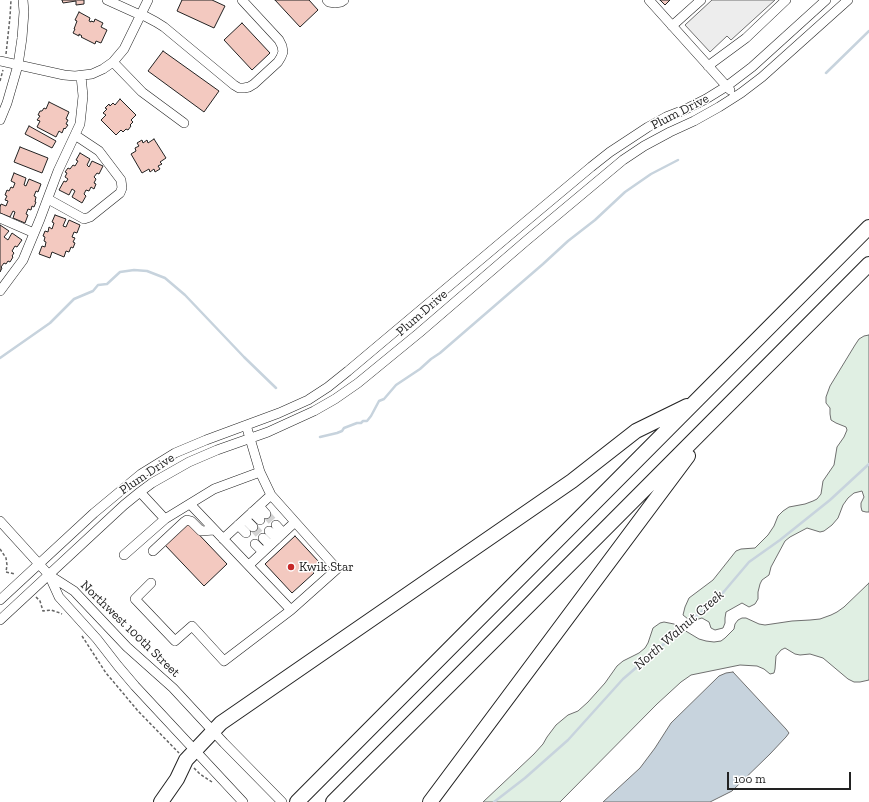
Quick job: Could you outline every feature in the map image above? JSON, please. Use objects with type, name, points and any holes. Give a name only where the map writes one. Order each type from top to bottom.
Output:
[{"type":"highway","points":[[297,802],[869,228]]},
{"type":"highway","points":[[333,802],[869,264]]},
{"type":"highway","points":[[161,802],[177,779],[190,755],[221,723],[572,481],[636,431],[698,400]]},
{"type":"highway","points":[[430,802],[719,415]]},
{"type":"street","points":[[0,120],[7,103],[18,65],[24,12],[23,0]]},
{"type":"street","points":[[107,0],[141,14],[164,27],[234,85],[239,88],[244,88],[254,84],[278,62],[283,52],[281,42],[242,0]]},
{"type":"street","points":[[3,62],[64,75],[81,76],[92,74],[113,62],[124,49],[148,0]]},
{"type":"street","points":[[327,0],[335,3],[344,0]]},
{"type":"street","points":[[649,0],[735,96]]},
{"type":"street","points":[[672,26],[701,0]]},
{"type":"street","points":[[708,66],[746,38],[786,0]]},
{"type":"street","name":"Plum Drive","points":[[0,600],[94,513],[141,474],[175,453],[279,413],[308,400],[328,387],[348,372],[566,187],[610,152],[648,127],[706,99],[727,86],[752,67],[826,0]]},
{"type":"street","name":"Plum Drive","points":[[0,620],[124,504],[152,483],[189,462],[268,432],[314,412],[358,383],[613,168],[644,146],[694,121],[735,96],[762,77],[848,0]]},
{"type":"street","points":[[113,62],[142,92],[184,123]]},
{"type":"street","points":[[0,291],[23,260],[58,171],[80,124],[83,96],[81,76]]},
{"type":"street","points":[[48,199],[84,219],[90,218],[120,193],[122,188],[121,180],[99,151],[75,135]]},
{"type":"street","points":[[0,218],[34,233]]},
{"type":"street","points":[[521,226],[531,237]]},
{"type":"street","points":[[151,583],[135,599],[175,641],[192,626],[224,661],[291,610],[337,569],[271,495],[260,472],[246,425]]},
{"type":"street","points":[[124,554],[165,519],[214,489],[260,472]]},
{"type":"street","points":[[140,492],[165,519]]},
{"type":"street","points":[[223,539],[271,495]]},
{"type":"street","points":[[190,504],[291,610]]},
{"type":"street","points":[[252,512],[260,521],[252,512]]},
{"type":"street","points":[[153,551],[187,520],[191,521],[201,531],[214,530]]},
{"type":"street","points":[[0,521],[48,575]]},
{"type":"street","points":[[249,566],[295,522]]},
{"type":"street","points":[[238,525],[246,534]]},
{"type":"street","points":[[277,539],[269,531],[277,539]]},
{"type":"street","points":[[256,544],[263,552]]},
{"type":"street","name":"Northwest 100th Street","points":[[48,575],[74,591],[127,647],[173,688],[224,744],[282,802]]},
{"type":"street","name":"Northwest 100th Street","points":[[48,575],[59,597],[97,639],[190,755],[227,785],[243,802]]},
{"type":"path","points":[[0,81],[10,17],[11,0]]},
{"type":"path","points":[[0,549],[6,558],[6,572],[16,574]]},
{"type":"path","points":[[40,601],[43,611],[51,610],[60,613],[65,617]]},
{"type":"path","points":[[81,634],[106,673],[138,711],[190,755],[200,774],[217,785]]},
{"type":"green space","points":[[869,335],[869,512],[862,511],[861,503],[864,497],[862,491],[854,493],[843,505],[838,518],[824,531],[820,532],[807,528],[790,537],[785,541],[771,567],[769,575],[762,580],[758,592],[758,599],[755,604],[749,607],[742,603],[726,612],[723,628],[715,630],[711,628],[709,622],[702,618],[695,620],[688,619],[683,615],[689,598],[713,580],[736,551],[755,548],[768,535],[778,516],[783,511],[789,507],[813,501],[821,494],[823,481],[834,465],[837,447],[847,430],[846,427],[831,420],[830,408],[826,403],[826,397],[830,386],[859,339]]},
{"type":"green space","points":[[869,583],[869,680],[854,682],[848,679],[823,658],[810,654],[795,654],[785,648],[776,656],[774,673],[770,674],[757,666],[740,665],[691,675],[657,704],[560,802],[483,802],[534,754],[556,725],[568,715],[578,711],[588,702],[605,683],[617,666],[645,648],[653,628],[660,623],[664,622],[674,624],[699,639],[714,642],[721,641],[734,629],[738,620],[742,618],[765,625],[820,619],[831,615],[844,607]]},
{"type":"shaded area","points":[[712,0],[775,0],[731,40],[727,36],[710,52],[685,25]]},
{"type":"shaded area","points":[[733,672],[789,733],[770,754],[732,791],[710,802],[603,802],[640,768],[671,723],[719,676]]},
{"type":"building","points":[[62,0],[84,0],[84,4],[76,5],[76,1],[63,3]]},
{"type":"building","points":[[182,0],[212,0],[225,6],[214,28],[177,11]]},
{"type":"building","points":[[275,0],[309,0],[318,10],[300,27]]},
{"type":"building","points":[[660,0],[670,0],[665,5]]},
{"type":"building","points":[[79,12],[90,18],[89,21],[91,22],[94,22],[95,19],[103,23],[101,27],[107,30],[101,43],[96,41],[95,44],[81,37],[82,36],[79,34],[79,36],[73,33],[77,21],[75,20]]},
{"type":"building","points":[[242,23],[270,53],[252,70],[224,40]]},
{"type":"building","points":[[163,51],[219,91],[204,112],[148,71]]},
{"type":"building","points":[[120,99],[136,115],[131,120],[133,122],[128,130],[126,129],[123,132],[121,130],[116,135],[101,120],[106,115],[103,113],[107,109],[105,108],[109,104],[110,106],[113,103],[115,105]]},
{"type":"building","points":[[49,102],[69,112],[66,119],[68,120],[66,124],[68,125],[65,129],[64,128],[62,133],[59,131],[56,137],[37,127],[40,121],[37,120],[40,116],[38,115],[44,108],[46,109]]},
{"type":"building","points":[[29,126],[56,141],[52,148],[25,134]]},
{"type":"building","points":[[154,139],[166,158],[160,162],[162,164],[158,166],[160,169],[155,172],[154,169],[150,172],[149,169],[142,173],[131,154],[136,151],[135,148],[139,146],[137,143],[142,140],[143,143],[147,140],[148,143]]},
{"type":"building","points":[[20,147],[48,158],[42,173],[14,162]]},
{"type":"building","points":[[80,153],[90,159],[87,165],[89,167],[92,161],[103,166],[99,174],[97,173],[94,177],[96,179],[94,183],[96,184],[94,189],[91,187],[89,191],[86,190],[84,194],[86,196],[82,203],[72,197],[75,191],[72,189],[69,195],[59,190],[64,181],[66,182],[68,179],[65,177],[67,173],[65,172],[73,165],[75,166],[78,161],[76,160]]},
{"type":"building","points":[[14,173],[26,178],[24,185],[26,186],[29,179],[41,184],[38,192],[36,191],[34,196],[36,197],[36,202],[34,207],[32,206],[31,210],[28,209],[26,214],[28,215],[25,223],[13,218],[15,212],[13,211],[10,217],[0,213],[1,204],[6,206],[8,201],[5,200],[7,190],[9,191],[11,187],[13,188],[15,183],[11,181]]},
{"type":"building","points":[[55,215],[66,219],[63,226],[66,227],[69,220],[80,225],[77,233],[74,232],[72,237],[75,238],[73,248],[71,247],[69,252],[66,251],[64,257],[52,252],[50,258],[39,254],[42,246],[45,247],[46,242],[44,241],[45,237],[43,236],[45,231],[48,232],[49,227],[52,229],[54,223],[52,222]]},
{"type":"building","points":[[0,225],[9,231],[4,237],[8,240],[12,233],[22,240],[12,251],[14,253],[10,262],[8,261],[6,264],[4,263],[0,272]]},
{"type":"building","points":[[187,522],[227,564],[204,586],[164,544]]},
{"type":"building","name":"Kwik Star","points":[[295,536],[319,562],[311,570],[314,573],[292,593],[265,564]]},
{"type":"waterway","points":[[826,73],[869,31]]},
{"type":"waterway","points":[[320,437],[337,433],[342,431],[344,428],[367,421],[379,401],[384,399],[396,385],[440,353],[568,241],[595,220],[625,192],[651,174],[678,160]]},
{"type":"waterway","points":[[0,358],[50,323],[74,299],[93,291],[98,285],[107,284],[120,272],[134,270],[147,271],[165,278],[185,295],[276,388]]},
{"type":"waterway","name":"North Walnut Creek","points":[[494,802],[525,778],[568,740],[623,679],[721,595],[749,562],[780,540],[830,500],[869,464]]},
{"type":"tunnel","points":[[266,514],[276,525]]},
{"type":"tunnel","points":[[253,527],[263,538]]},
{"type":"place","name":"Kwik Star","points":[[291,567]]}]
